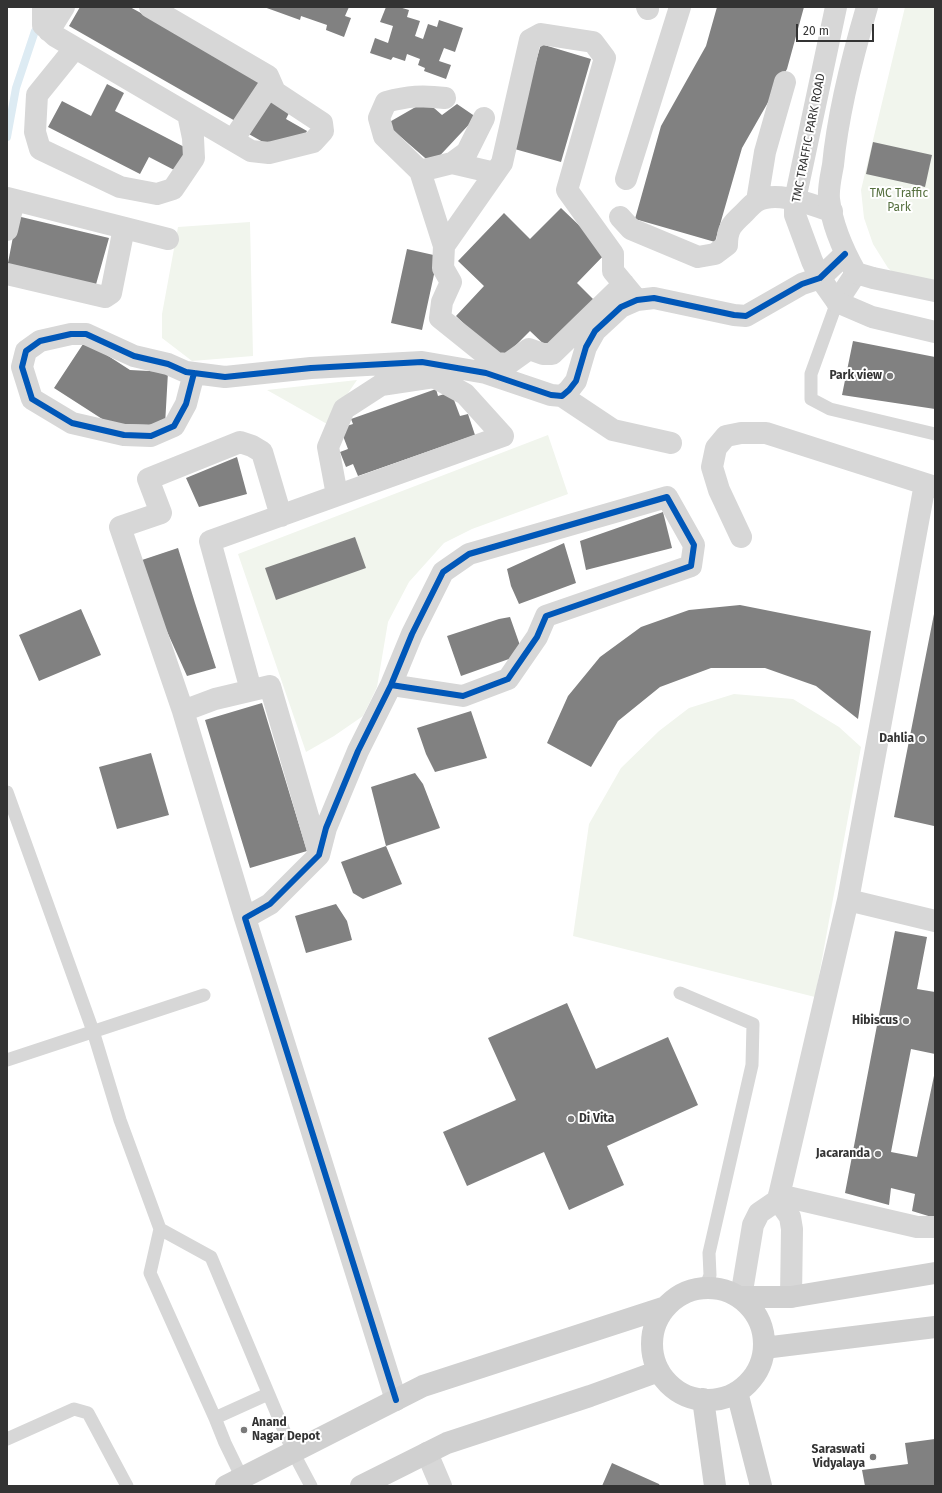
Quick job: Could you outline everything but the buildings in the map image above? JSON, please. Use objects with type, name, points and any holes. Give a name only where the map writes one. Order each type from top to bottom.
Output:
[{"type":"main road","points":[[234,1482],[423,1386],[666,1307],[691,1291],[705,1289],[726,1291],[740,1296],[791,1297],[935,1273]]},
{"type":"main road","points":[[666,1307],[657,1322],[653,1338],[653,1355],[659,1371],[667,1382],[677,1391],[689,1397],[720,1399],[737,1392],[748,1384],[756,1373],[764,1348],[763,1333],[758,1318],[740,1296]]},
{"type":"main road","points":[[764,1348],[935,1327]]},
{"type":"main road","points":[[373,1483],[447,1443],[590,1396],[659,1371]]},
{"type":"main road","points":[[737,1392],[761,1486]]},
{"type":"main road","points":[[702,1399],[715,1486]]},
{"type":"street","points":[[43,7],[43,25],[55,36],[251,151],[269,153],[313,142],[323,131],[322,123],[274,92],[268,76],[150,7]]},
{"type":"street","points":[[49,30],[64,7]]},
{"type":"street","points":[[626,180],[680,7]]},
{"type":"street","name":"TMC TRAFFIC PARK ROAD","points":[[836,7],[794,200],[795,215],[812,261],[820,278],[837,302]]},
{"type":"street","points":[[867,7],[856,45],[835,137],[829,198],[832,211],[845,254],[856,273],[935,291]]},
{"type":"street","points":[[444,246],[502,163],[530,40],[542,34],[593,42],[605,58],[567,190],[613,254],[613,271],[630,292],[734,315],[746,316],[802,284],[820,278],[845,254]]},
{"type":"street","points":[[75,48],[37,95],[34,132],[40,149],[120,187],[157,194],[173,189],[194,158],[193,138],[188,114]]},
{"type":"street","points":[[757,201],[765,152],[785,82]]},
{"type":"street","points":[[233,140],[271,84]]},
{"type":"street","points":[[445,98],[405,96],[386,102],[379,118],[384,136],[420,171],[444,246],[443,268],[451,282],[442,302],[440,318],[496,363],[508,364],[529,349],[543,354],[552,354],[621,307],[630,292]]},
{"type":"street","points":[[420,171],[452,163],[467,152],[484,118]]},
{"type":"street","points":[[452,163],[495,173]]},
{"type":"street","points":[[620,216],[631,229],[698,256],[715,254],[727,245],[727,237],[732,224],[757,201],[776,197],[794,200],[832,211]]},
{"type":"street","points":[[7,230],[11,199],[168,239]]},
{"type":"street","points":[[7,274],[105,297],[111,293],[124,228]]},
{"type":"street","points":[[856,273],[837,302],[872,317],[935,332]]},
{"type":"street","points":[[562,396],[576,381],[586,347],[588,329]]},
{"type":"street","points":[[194,373],[186,404],[174,426],[152,436],[124,435],[72,423],[32,399],[22,367],[26,351],[40,341],[70,334],[86,334],[134,356],[168,364],[186,372],[194,373],[225,378],[311,368],[422,362],[486,373],[551,395],[562,396],[613,430],[671,443]]},
{"type":"street","points":[[251,690],[210,541],[503,436],[465,394],[434,378],[381,385],[344,409],[328,447],[337,495]]},
{"type":"street","points":[[740,1296],[753,1225],[759,1213],[778,1197],[848,900],[930,485],[766,433],[741,433],[726,436],[716,448],[712,467],[719,490],[741,537]]},
{"type":"street","points":[[282,516],[262,452],[252,446],[240,442],[148,479],[161,513],[120,527],[183,711],[245,918],[396,1400]]},
{"type":"street","points":[[245,918],[270,904],[319,855],[326,828],[358,751],[391,685],[412,634],[443,572],[469,554],[667,497],[694,545],[691,566],[546,616],[537,637],[508,679],[463,696],[391,685]]},
{"type":"street","points":[[183,711],[215,699],[270,686],[319,855]]},
{"type":"street","points":[[848,900],[935,921]]},
{"type":"street","points":[[778,1197],[917,1227],[935,1227]]},
{"type":"street","points":[[778,1197],[790,1217],[792,1229],[791,1297]]},
{"type":"street","points":[[427,1453],[441,1486]]},
{"type":"lane","points":[[837,302],[811,374],[811,399],[830,409],[935,434]]},
{"type":"lane","points":[[7,792],[93,1031],[120,1120],[160,1229],[150,1273],[215,1418],[225,1443],[234,1482]]},
{"type":"lane","points":[[680,993],[753,1024],[752,1064],[709,1253],[710,1275],[705,1289]]},
{"type":"lane","points":[[7,1060],[204,995]]},
{"type":"lane","points":[[160,1229],[211,1257],[293,1452],[311,1486]]},
{"type":"lane","points":[[215,1418],[268,1394]]},
{"type":"lane","points":[[7,1439],[74,1409],[88,1413],[127,1486]]},
{"type":"green space","name":"TMC Traffic Park","points":[[905,7],[935,7],[935,300],[909,287],[888,268],[873,244],[864,218],[861,190]]},
{"type":"green space","points":[[250,222],[253,356],[192,361],[162,338],[162,314],[178,227]]},
{"type":"green space","points":[[357,380],[327,424],[267,390]]},
{"type":"green space","points":[[548,435],[568,494],[472,529],[444,543],[409,582],[388,622],[377,687],[363,716],[334,736],[306,752],[238,554]]},
{"type":"green space","points":[[734,694],[793,699],[839,727],[861,747],[815,997],[573,936],[589,824],[621,768],[659,731],[689,708]]},
{"type":"waterway","points":[[7,137],[16,88],[35,31]]},
{"type":"cycle path","points":[[194,373],[186,404],[174,426],[151,436],[124,435],[72,423],[32,399],[22,367],[26,351],[40,341],[71,334],[86,334],[134,356],[168,364],[186,372],[225,377],[311,368],[422,362],[486,373],[551,395],[562,396],[576,381],[586,347],[595,331],[621,307],[637,300],[654,298],[734,315],[746,316],[802,284],[820,278],[845,254]]},
{"type":"cycle path","points":[[391,685],[463,696],[508,679],[537,637],[546,616],[691,566],[694,545],[667,497],[469,554],[443,572],[412,634],[391,685],[358,751],[326,828],[319,855],[270,904],[245,918],[396,1400]]},
{"type":"place","name":"Park view","points":[[890,376]]},
{"type":"place","name":"Dahlia","points":[[922,739]]},
{"type":"place","name":"Hibiscus","points":[[906,1021]]},
{"type":"place","name":"Di Vita","points":[[571,1119]]},
{"type":"place","name":"Jacaranda","points":[[878,1154]]},
{"type":"place","name":"Anand Nagar Depot","points":[[244,1430]]},
{"type":"place","name":"Saraswati Vidyalaya","points":[[873,1457]]}]
